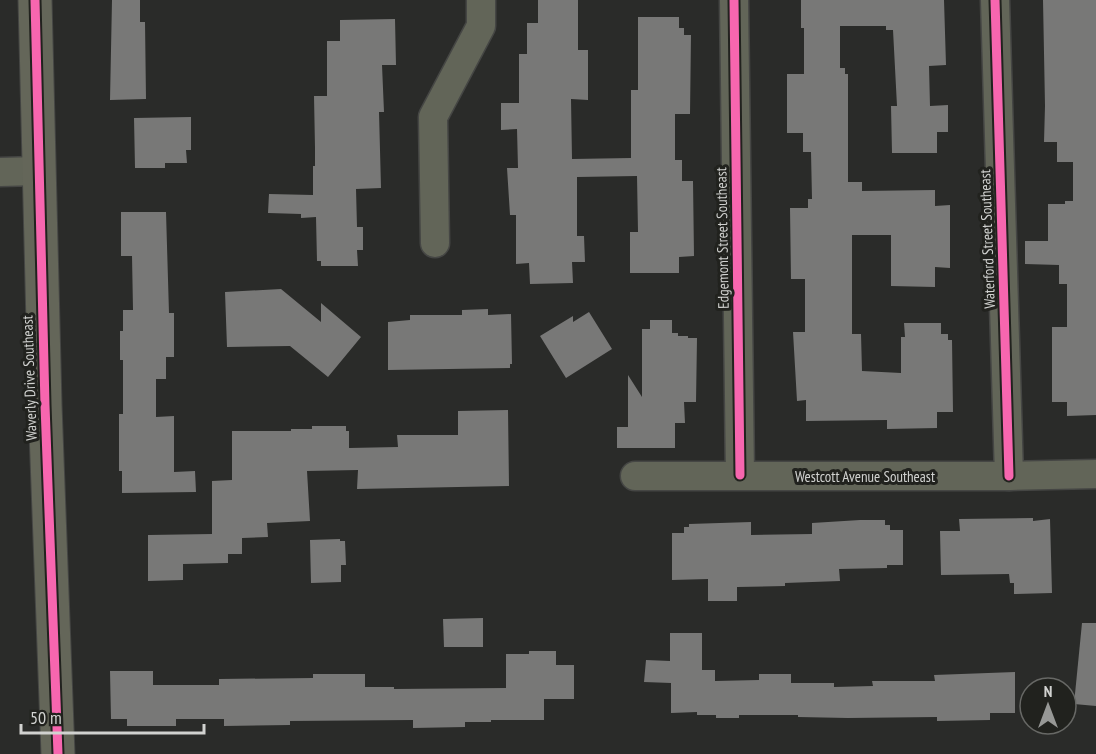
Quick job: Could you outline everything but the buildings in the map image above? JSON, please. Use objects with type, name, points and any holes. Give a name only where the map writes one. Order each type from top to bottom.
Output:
[{"type":"main road","name":"Waverly Drive Southeast","points":[[35,0],[38,171],[58,754]]},
{"type":"street","points":[[435,243],[433,117],[481,26],[481,0]]},
{"type":"street","name":"Edgemont Street Southeast","points":[[734,0],[740,475]]},
{"type":"street","name":"Waterford Street Southeast","points":[[996,0],[1009,476]]},
{"type":"street","points":[[0,172],[38,171]]},
{"type":"street","name":"Westcott Avenue Southeast","points":[[635,476],[1096,474]]},
{"type":"cycle path","points":[[35,0],[45,405],[58,754]]},
{"type":"cycle path","points":[[734,0],[740,475]]},
{"type":"cycle path","points":[[995,0],[1009,476]]}]
